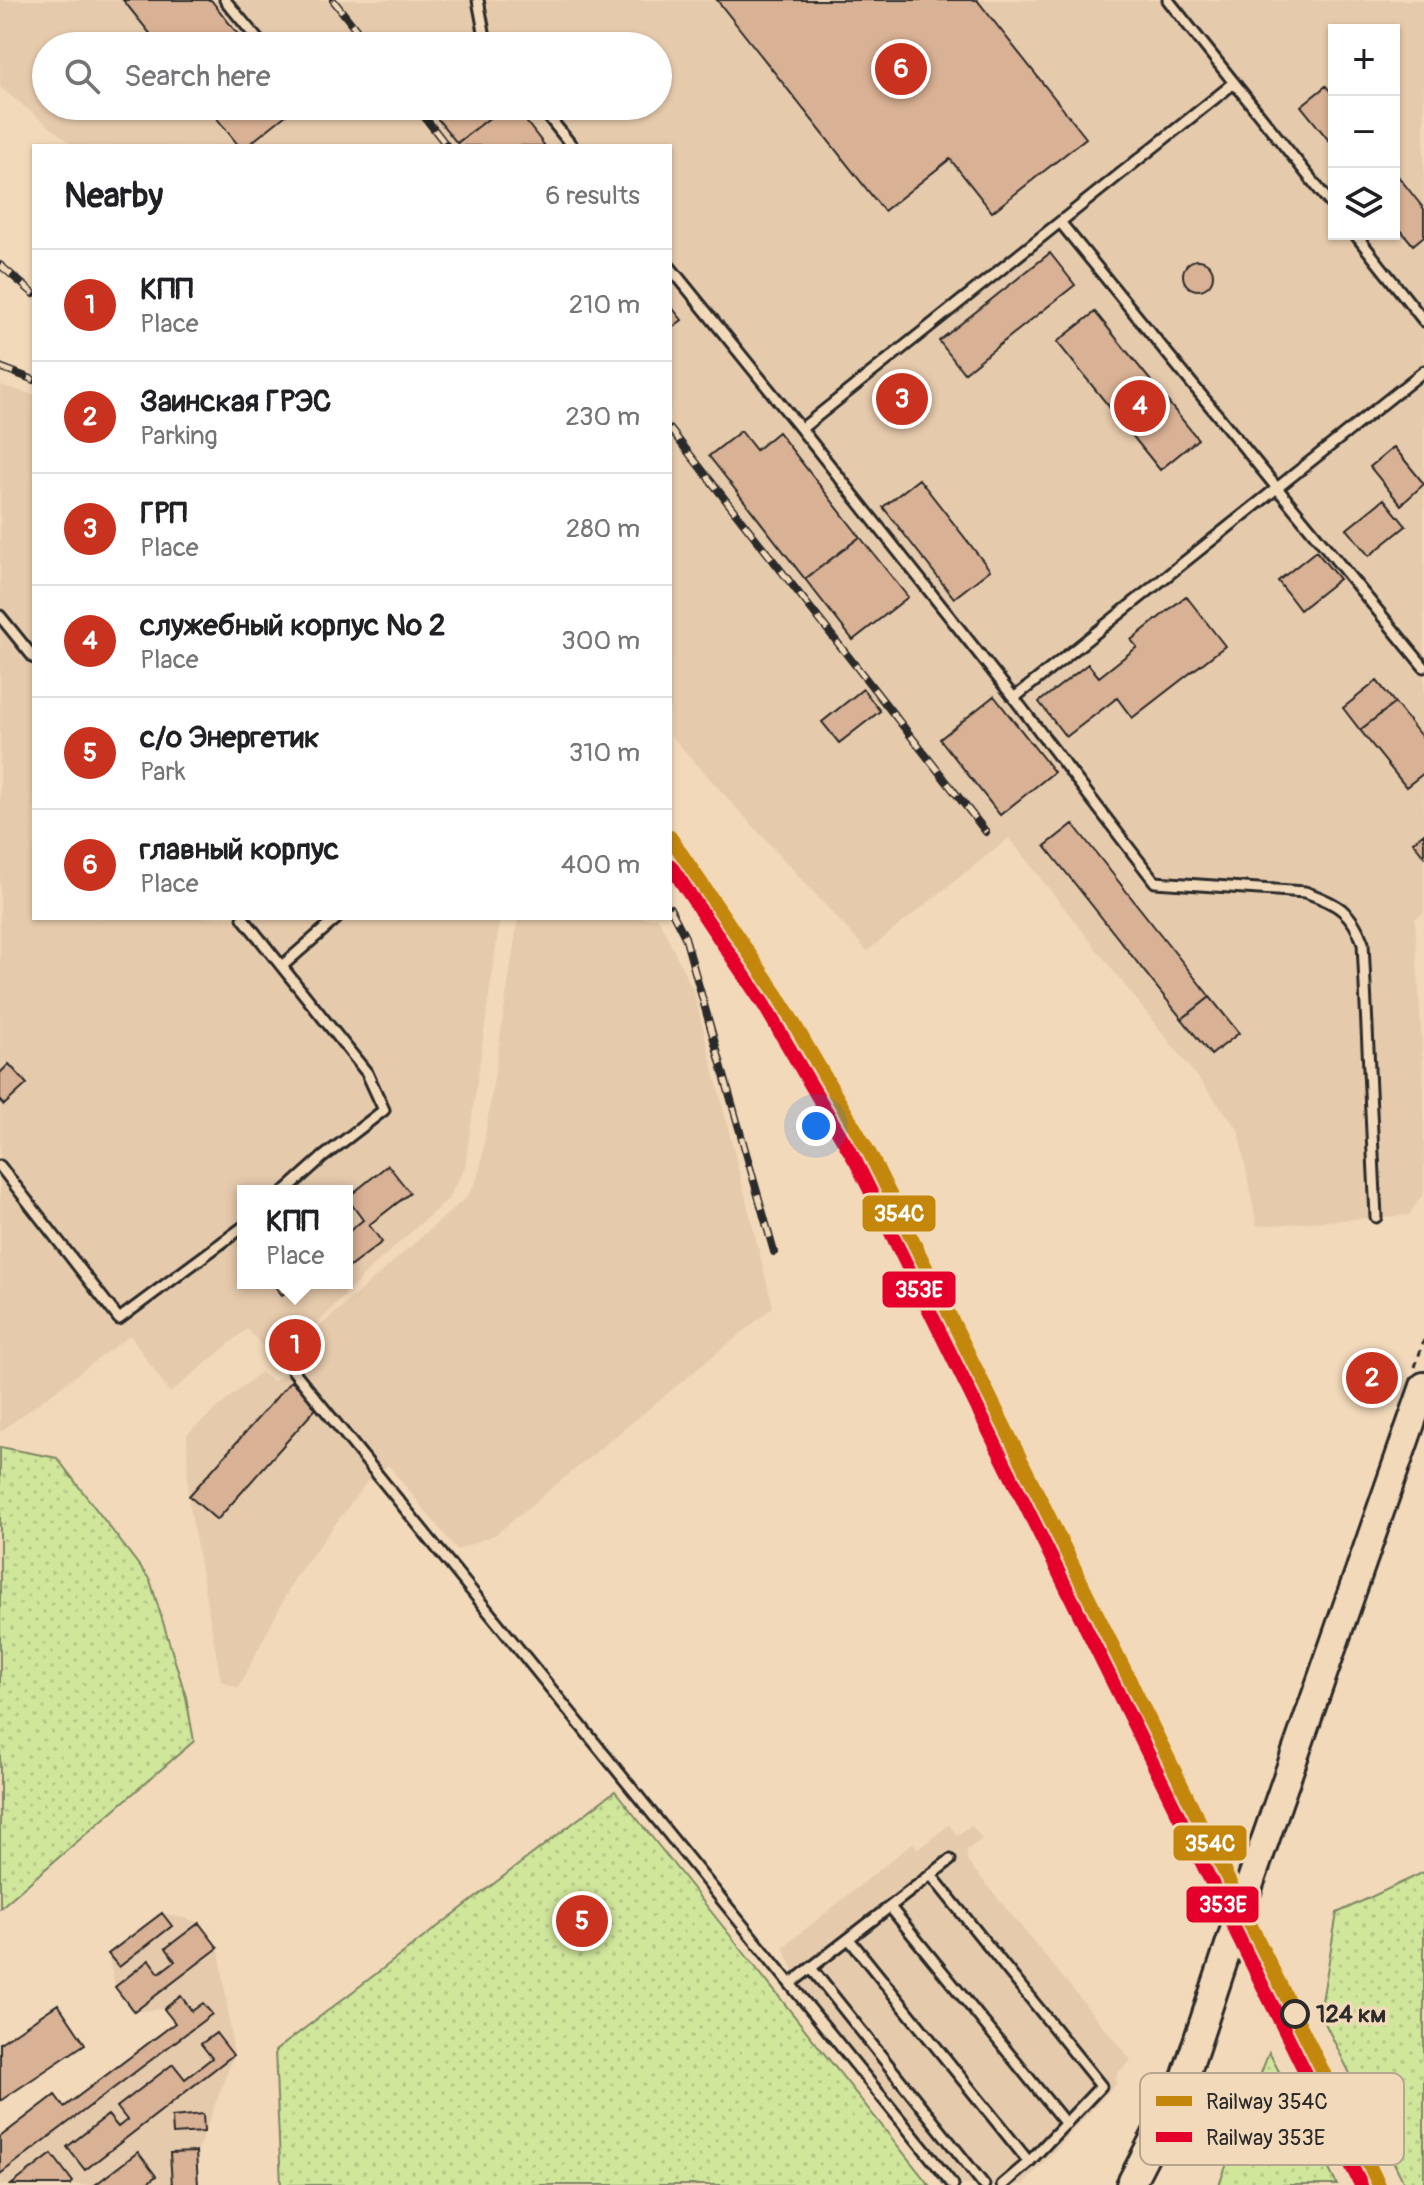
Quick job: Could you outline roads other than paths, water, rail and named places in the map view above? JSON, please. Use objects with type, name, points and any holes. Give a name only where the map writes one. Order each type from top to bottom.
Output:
[{"type":"street","points":[[1187,2073],[1424,1386]]},
{"type":"street","points":[[1130,2185],[1140,2165]]},
{"type":"lane","points":[[225,0],[251,32]]},
{"type":"lane","points":[[478,0],[484,32]]},
{"type":"lane","points":[[1168,0],[1328,200]]},
{"type":"lane","points":[[801,429],[1234,83]]},
{"type":"lane","points":[[551,120],[570,144]]},
{"type":"lane","points":[[1060,222],[1424,667]]},
{"type":"lane","points":[[1360,240],[1424,321]]},
{"type":"lane","points":[[672,269],[1014,698],[1155,882],[1305,892],[1327,900],[1346,912],[1357,926],[1363,943],[1376,1217]]},
{"type":"lane","points":[[1014,698],[1424,371]]},
{"type":"lane","points":[[0,616],[32,656]]},
{"type":"lane","points":[[245,920],[367,1073],[384,1110],[292,1185]]},
{"type":"lane","points":[[282,966],[335,920]]},
{"type":"lane","points":[[0,1166],[119,1319],[237,1231]]},
{"type":"lane","points":[[283,1358],[953,2185]]},
{"type":"lane","points":[[790,1984],[950,1860]]},
{"type":"lane","points":[[931,1875],[1101,2086],[1029,2162],[1002,2185]]},
{"type":"lane","points":[[890,1907],[1066,2124]]},
{"type":"lane","points":[[849,1939],[1029,2162]]},
{"type":"lane","points":[[811,1968],[984,2185]]},
{"type":"railway","points":[[333,0],[358,32]]},
{"type":"railway","points":[[427,120],[445,144]]},
{"type":"railway","points":[[0,265],[32,292]]},
{"type":"railway","points":[[0,367],[32,379]]},
{"type":"railway","points":[[672,432],[986,832]]},
{"type":"railway","points":[[672,912],[685,937],[774,1252]]},
{"type":"rail line","name":"354С","points":[[672,840],[778,996],[870,1154],[1324,2073]]},
{"type":"rail line","name":"353Е","points":[[672,868],[764,1005],[856,1162],[1306,2073]]},
{"type":"rail line","name":"353Е","points":[[1351,2165],[1361,2185]]},
{"type":"rail line","name":"354С","points":[[1369,2165],[1379,2185]]},
{"type":"place","name":"главный корпус","points":[[901,69]]},
{"type":"place","name":"ГРП","points":[[902,399]]},
{"type":"place","name":"служебный корпус № 2","points":[[1140,406]]},
{"type":"place","name":"КПП","points":[[295,1345]]},
{"type":"place","name":"Заинская ГРЭС","points":[[1372,1378]]},
{"type":"place","name":"с/о Энергетик","points":[[582,1921]]},
{"type":"place","name":"124 км","points":[[1295,2014]]}]
